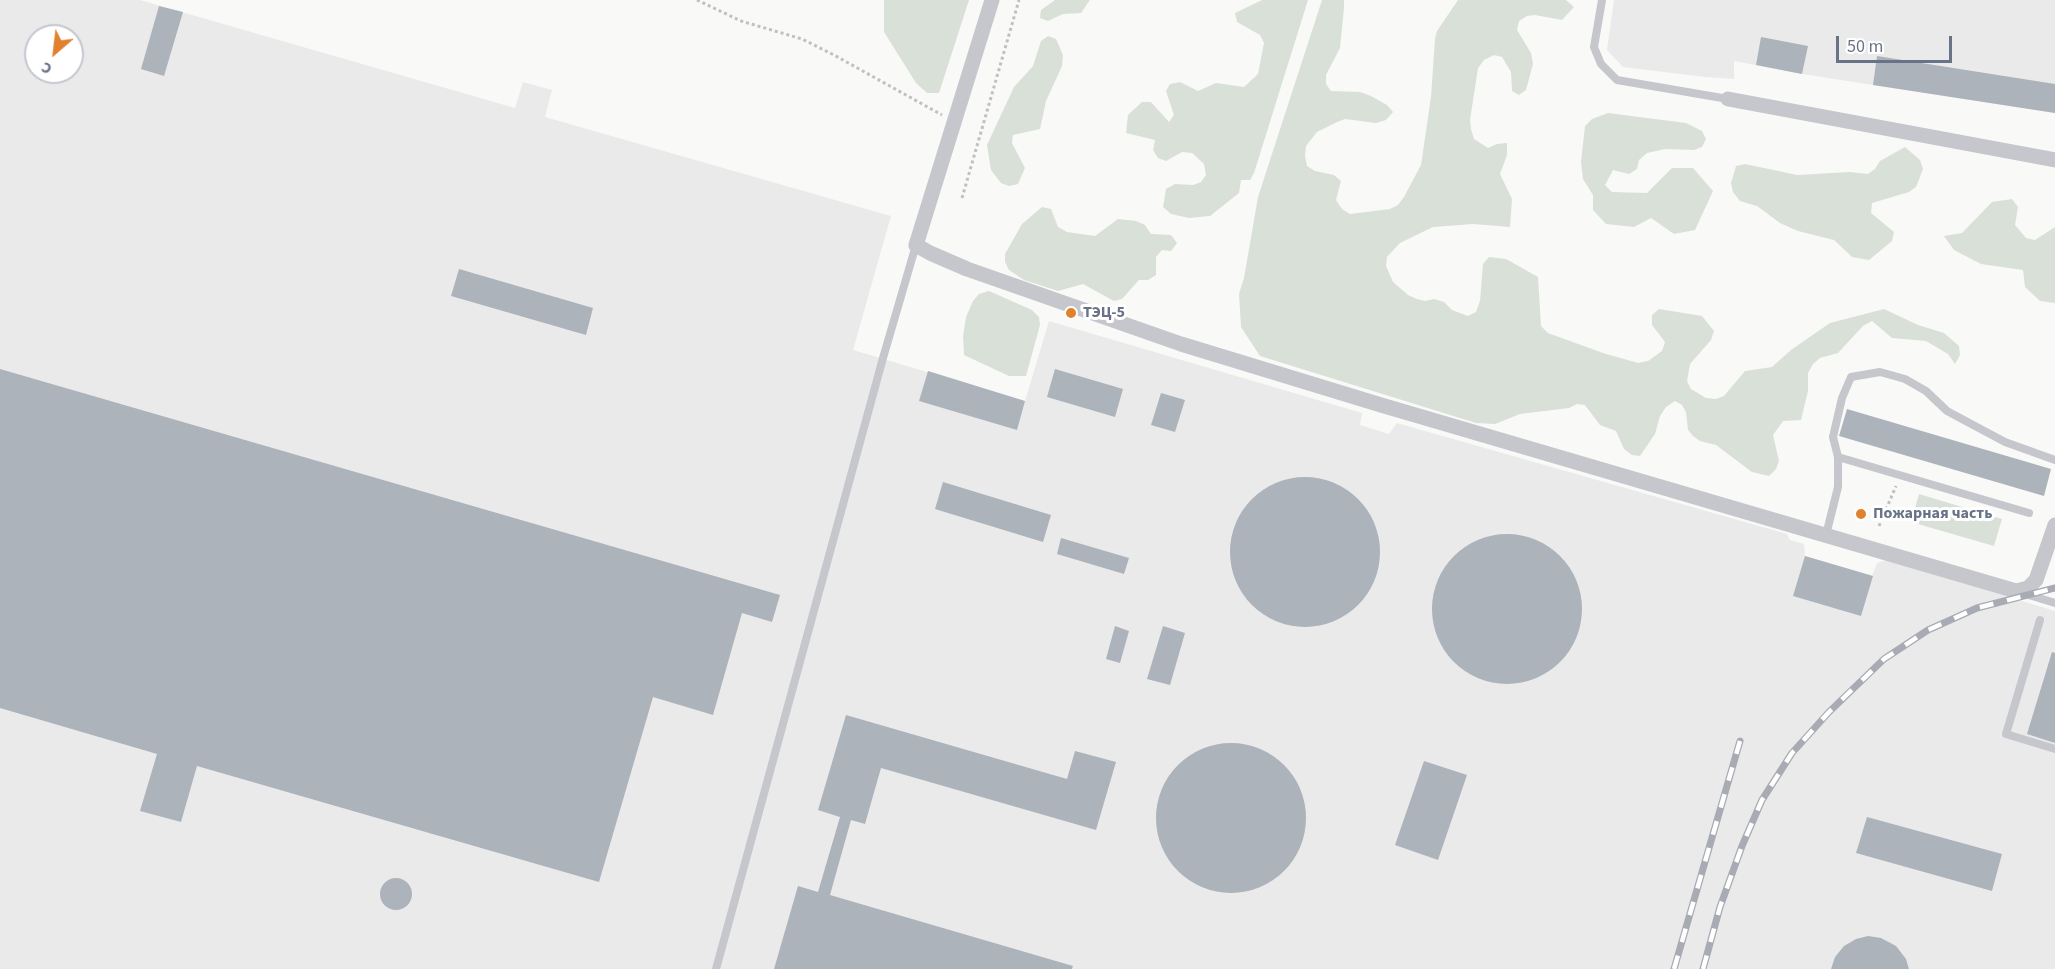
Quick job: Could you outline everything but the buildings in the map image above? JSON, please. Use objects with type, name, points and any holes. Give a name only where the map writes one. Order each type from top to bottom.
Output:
[{"type":"street","points":[[992,0],[916,245],[967,269],[1181,344],[2016,591],[2028,588],[2036,580],[2055,525]]},
{"type":"street","points":[[1728,99],[2055,160]]},
{"type":"lane","points":[[1602,0],[1594,47],[1601,64],[1617,80],[1728,99]]},
{"type":"lane","points":[[716,969],[916,245]]},
{"type":"lane","points":[[1826,535],[1838,487],[1838,457],[1833,437],[1842,398],[1851,377],[1880,372],[1905,379],[1926,390],[1947,411],[2005,442],[2055,460]]},
{"type":"lane","points":[[1838,457],[2029,513]]},
{"type":"lane","points":[[2016,591],[2055,603]]},
{"type":"lane","points":[[2040,620],[2006,734],[2055,749]]},
{"type":"path","points":[[697,0],[741,21],[802,39],[954,122]]},
{"type":"path","points":[[962,198],[1019,0]]},
{"type":"path","points":[[1879,526],[1901,476]]},
{"type":"shaded area","points":[[0,0],[140,0],[515,108],[523,82],[552,90],[545,117],[891,216],[853,350],[1025,401],[1049,321],[1362,413],[1360,425],[1389,434],[1397,423],[1787,534],[1790,540],[1804,544],[1805,556],[1872,576],[1877,563],[1887,560],[2055,611],[2055,969],[0,969]]},
{"type":"shaded area","points":[[884,0],[969,0],[939,93],[927,93],[916,83],[884,32]]},
{"type":"shaded area","points":[[1055,0],[1090,0],[1081,13],[1063,14],[1048,21],[1040,18],[1041,10]]},
{"type":"shaded area","points":[[1262,0],[1308,0],[1254,173],[1250,180],[1241,180],[1239,193],[1210,216],[1189,218],[1171,214],[1163,207],[1166,189],[1175,184],[1193,185],[1201,182],[1206,175],[1204,164],[1192,153],[1182,152],[1166,161],[1158,158],[1153,150],[1155,140],[1126,133],[1128,115],[1142,102],[1151,102],[1169,122],[1174,115],[1166,91],[1170,84],[1180,82],[1198,91],[1216,83],[1244,87],[1258,74],[1264,43],[1260,35],[1237,22],[1235,13]]},
{"type":"shaded area","points":[[1322,0],[1344,0],[1340,48],[1326,75],[1326,84],[1331,91],[1360,92],[1371,96],[1387,105],[1393,112],[1386,120],[1376,123],[1345,119],[1337,122],[1317,132],[1306,146],[1307,166],[1315,171],[1334,175],[1341,181],[1336,200],[1342,209],[1350,214],[1390,209],[1398,205],[1421,165],[1431,97],[1435,39],[1437,31],[1458,0],[1566,0],[1574,7],[1562,20],[1535,15],[1527,16],[1519,21],[1517,30],[1531,53],[1533,64],[1526,90],[1519,95],[1512,91],[1511,72],[1502,57],[1494,55],[1484,60],[1478,68],[1470,120],[1471,129],[1474,139],[1488,148],[1507,143],[1507,155],[1500,174],[1512,199],[1510,227],[1473,224],[1433,227],[1400,243],[1387,257],[1386,266],[1393,282],[1408,295],[1425,301],[1434,299],[1444,302],[1452,310],[1468,316],[1476,312],[1480,301],[1483,264],[1489,257],[1506,259],[1538,277],[1541,326],[1548,333],[1638,363],[1648,361],[1662,351],[1665,342],[1652,325],[1652,315],[1659,309],[1702,316],[1714,331],[1711,340],[1690,364],[1687,381],[1691,389],[1706,398],[1716,399],[1724,396],[1745,371],[1772,367],[1791,350],[1830,323],[1884,309],[1918,325],[1944,333],[1959,346],[1960,355],[1955,364],[1948,354],[1926,341],[1892,338],[1872,321],[1863,326],[1838,353],[1820,358],[1813,364],[1808,373],[1808,391],[1801,420],[1783,421],[1773,435],[1779,461],[1776,469],[1769,476],[1752,472],[1716,445],[1700,441],[1693,436],[1688,430],[1686,412],[1682,405],[1675,401],[1666,407],[1660,416],[1655,434],[1640,456],[1632,455],[1624,449],[1616,431],[1600,425],[1585,405],[1577,404],[1569,408],[1520,414],[1495,424],[1476,423],[1260,356],[1241,327],[1239,294],[1244,278],[1258,197]]},
{"type":"shaded area","points":[[1614,0],[2055,0],[2055,113],[1802,74],[1734,61],[1734,79],[1623,67],[1607,50]]},
{"type":"shaded area","points":[[1048,36],[1056,39],[1063,55],[1062,66],[1046,101],[1040,129],[1013,135],[1012,143],[1025,168],[1018,184],[1009,186],[1001,183],[991,170],[987,145],[1014,87],[1033,66],[1041,41]]},
{"type":"shaded area","points":[[1608,113],[1686,123],[1702,131],[1706,139],[1702,147],[1694,150],[1665,149],[1647,153],[1639,160],[1637,169],[1629,174],[1613,170],[1605,185],[1612,192],[1647,193],[1672,168],[1693,168],[1713,191],[1695,230],[1674,234],[1651,218],[1634,227],[1606,224],[1593,210],[1593,195],[1583,179],[1581,162],[1585,126],[1592,119]]},
{"type":"shaded area","points":[[1905,147],[1920,160],[1923,169],[1916,187],[1909,192],[1872,203],[1871,213],[1894,232],[1892,241],[1869,260],[1852,257],[1834,240],[1798,231],[1780,223],[1757,206],[1740,201],[1733,192],[1731,183],[1736,166],[1745,164],[1797,175],[1850,172],[1868,174],[1880,161]]},
{"type":"shaded area","points":[[2012,199],[2018,207],[2015,225],[2026,238],[2035,240],[2055,227],[2055,303],[2040,301],[2025,287],[2023,270],[1981,264],[1954,250],[1944,236],[1962,233],[1992,202]]},
{"type":"shaded area","points":[[1042,207],[1051,209],[1058,227],[1067,232],[1095,236],[1118,219],[1136,221],[1145,225],[1151,234],[1171,235],[1177,243],[1171,251],[1162,250],[1156,257],[1156,275],[1148,280],[1139,280],[1122,299],[1114,301],[1083,284],[1058,291],[1024,280],[1009,270],[1005,262],[1005,254],[1022,224]]},
{"type":"shaded area","points":[[989,291],[1032,310],[1039,317],[1040,325],[1026,376],[1009,376],[964,355],[963,336],[966,317],[979,294]]},
{"type":"shaded area","points":[[1919,494],[2002,519],[1994,546],[1911,522]]},
{"type":"railway","points":[[1703,969],[1720,907],[1742,846],[1762,800],[1792,753],[1829,712],[1884,659],[1928,630],[1977,608],[2055,588]]},
{"type":"railway","points":[[1674,969],[1740,741]]},
{"type":"place","name":"ТЭЦ-5","points":[[1071,313]]},
{"type":"place","name":"Пожарная часть","points":[[1861,514]]}]
